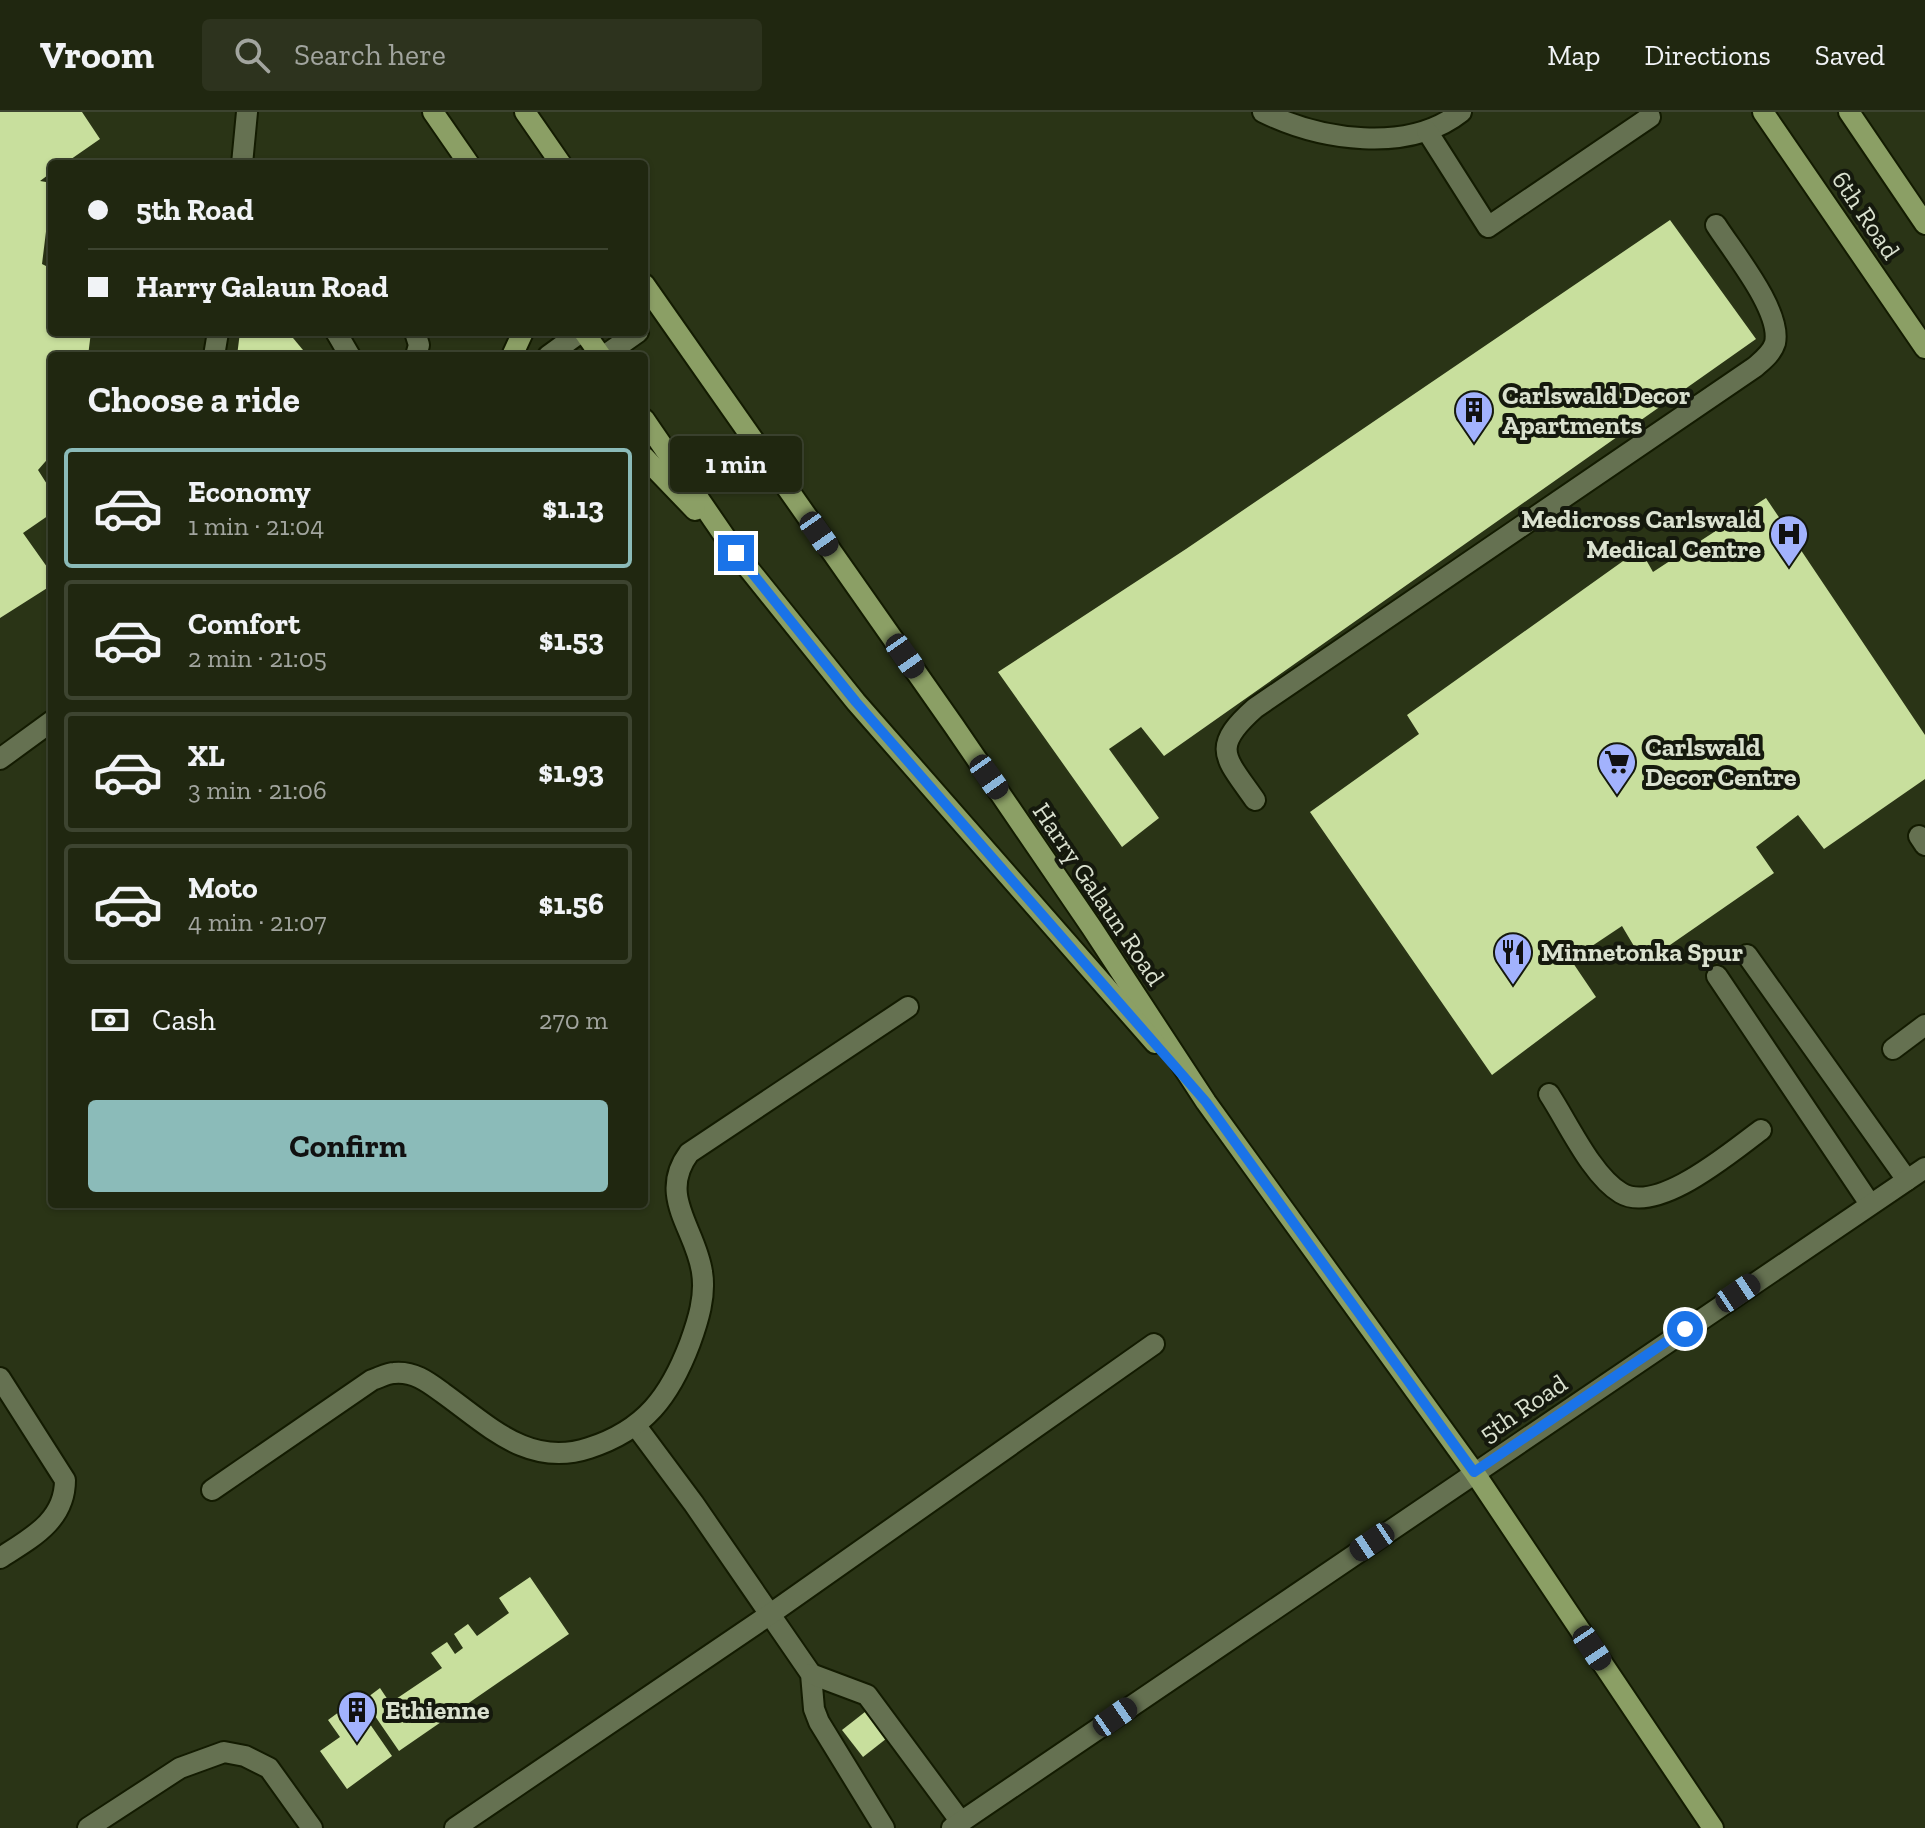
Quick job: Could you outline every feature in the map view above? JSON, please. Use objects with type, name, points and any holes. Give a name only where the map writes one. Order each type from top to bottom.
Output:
[{"type":"main road","points":[[433,112],[466,160]]},
{"type":"main road","points":[[525,112],[558,160]]},
{"type":"main road","name":"6th Road","points":[[1763,112],[1925,348]]},
{"type":"main road","name":"6th Road","points":[[1849,112],[1925,224]]},
{"type":"main road","name":"Harry Galaun Road","points":[[648,292],[954,726],[1206,1102],[1474,1472],[1713,1828]]},
{"type":"main road","points":[[586,336],[599,352]]},
{"type":"main road","name":"Harry Galaun Road","points":[[648,425],[736,553],[856,702],[1206,1102]]},
{"type":"main road","points":[[648,461],[736,553]]},
{"type":"street","points":[[242,160],[247,112]]},
{"type":"street","points":[[1263,112],[1282,121],[1330,134],[1372,140],[1427,131],[1445,125],[1461,112]]},
{"type":"street","points":[[1427,131],[1488,227],[1650,117]]},
{"type":"street","points":[[1255,800],[1227,759],[1225,747],[1237,724],[1255,708],[1768,356],[1776,331],[1772,316],[1716,225]]},
{"type":"street","points":[[648,325],[664,314]]},
{"type":"street","points":[[554,352],[577,336]]},
{"type":"street","points":[[608,352],[632,336]]},
{"type":"street","points":[[0,759],[48,724]]},
{"type":"street","points":[[1747,955],[1907,1180]]},
{"type":"street","points":[[1717,976],[1870,1204]]},
{"type":"street","points":[[212,1490],[372,1380],[392,1372],[422,1378],[502,1436],[527,1450],[577,1452],[608,1442],[636,1426],[660,1403],[678,1375],[702,1304],[702,1273],[675,1190],[680,1164],[689,1153],[908,1007]]},
{"type":"street","points":[[1893,1049],[1925,1025]]},
{"type":"street","points":[[1549,1094],[1601,1176],[1623,1195],[1650,1198],[1700,1174],[1761,1130]]},
{"type":"street","name":"5th Road","points":[[957,1825],[1925,1168]]},
{"type":"street","points":[[455,1828],[769,1615],[1154,1344]]},
{"type":"street","points":[[0,1378],[65,1480],[62,1506],[52,1520],[0,1558]]},
{"type":"street","points":[[636,1426],[694,1504],[811,1674],[814,1709],[819,1722],[884,1828]]},
{"type":"street","points":[[811,1674],[867,1695],[957,1825]]},
{"type":"street","points":[[88,1828],[180,1768],[224,1752],[245,1756],[269,1768],[312,1828]]},
{"type":"building","points":[[0,112],[82,112],[100,139],[70,160],[48,160],[48,175],[40,181],[48,182],[48,215],[42,264],[48,267],[48,336],[90,336],[88,352],[48,352],[48,459],[38,470],[48,486],[48,516],[23,533],[48,568],[48,588],[0,618]]},
{"type":"building","name":"Carlswald Decor Apartments","points":[[1670,220],[1756,339],[1164,756],[1141,727],[1109,749],[1159,818],[1122,847],[998,672],[1186,549]]},
{"type":"building","points":[[240,336],[291,336],[305,352],[238,352]]},
{"type":"building","name":"Carlswald Decor Centre","points":[[1766,498],[1925,735],[1925,779],[1824,849],[1798,815],[1756,847],[1774,873],[1644,963],[1622,926],[1571,960],[1596,997],[1492,1075],[1310,812],[1419,734],[1407,715],[1640,549],[1653,572]]},
{"type":"building","points":[[530,1577],[569,1634],[399,1751],[364,1700],[380,1688],[390,1703],[442,1668],[431,1653],[447,1642],[455,1654],[463,1648],[454,1634],[468,1624],[477,1636],[509,1613],[499,1598]]},
{"type":"building","name":"Ethienne","points":[[354,1701],[392,1756],[347,1789],[320,1751],[340,1737],[328,1720]]},
{"type":"building","points":[[870,1708],[891,1735],[863,1757],[842,1730]]},
{"type":"place","name":"Carlswald Decor Apartments","points":[[1474,444]]},
{"type":"place","name":"Medicross Carlswald Medical Centre","points":[[1789,568]]},
{"type":"place","name":"Carlswald Decor Centre","points":[[1617,796]]},
{"type":"place","name":"Minnetonka Spur","points":[[1513,986]]},
{"type":"place","name":"Ethienne","points":[[357,1744]]},
{"type":"route","points":[[736,553],[856,702],[1206,1102],[1474,1472],[1685,1329]]}]
